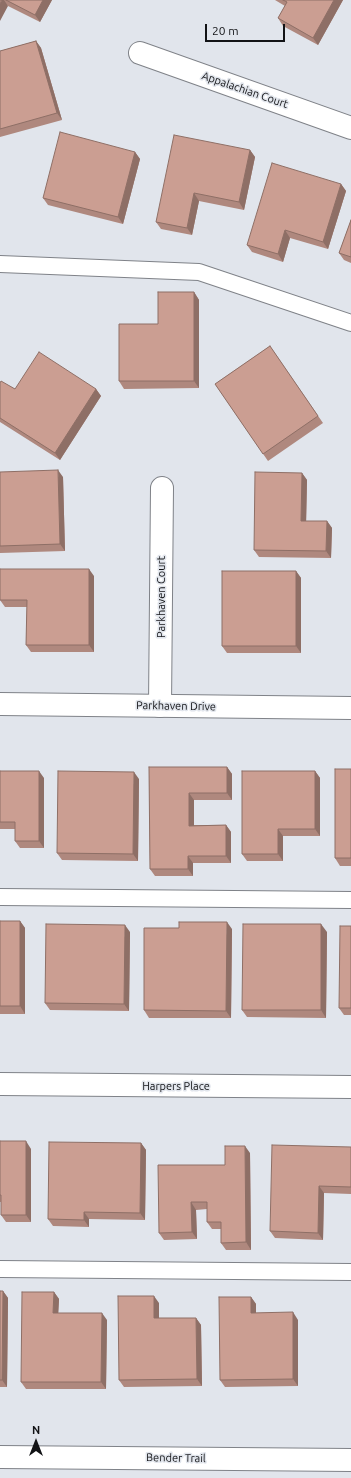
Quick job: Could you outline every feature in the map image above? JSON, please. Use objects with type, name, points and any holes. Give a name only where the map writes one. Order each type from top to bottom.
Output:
[{"type":"street","name":"Appalachian Court","points":[[140,53],[351,128]]},
{"type":"street","name":"Parkhaven Court","points":[[160,706],[162,488]]},
{"type":"street","name":"Parkhaven Drive","points":[[0,704],[351,708]]},
{"type":"street","name":"Harpers Place","points":[[0,1084],[351,1087]]},
{"type":"street","name":"Bender Trail","points":[[0,1456],[351,1460]]},
{"type":"lane","points":[[0,264],[199,272],[351,323]]},
{"type":"lane","points":[[0,897],[351,900]]},
{"type":"lane","points":[[0,1269],[351,1272]]},
{"type":"building","points":[[6,0],[43,0],[35,15]]},
{"type":"building","points":[[283,0],[334,0],[313,38],[278,18],[287,2]]},
{"type":"building","points":[[36,41],[57,113],[0,129],[0,51]]},
{"type":"building","points":[[60,132],[135,152],[118,217],[43,198]]},
{"type":"building","points":[[174,135],[250,150],[239,202],[194,193],[187,228],[156,222]]},
{"type":"building","points":[[272,163],[341,184],[323,242],[285,230],[278,254],[247,245]]},
{"type":"building","points":[[351,220],[351,257],[339,253]]},
{"type":"building","points":[[158,292],[194,292],[194,381],[119,381],[119,324],[158,324]]},
{"type":"building","points":[[270,346],[318,416],[263,454],[215,384]]},
{"type":"building","points":[[39,352],[96,389],[55,453],[0,418],[1,381],[15,389]]},
{"type":"building","points":[[58,470],[60,544],[0,546],[0,472]]},
{"type":"building","points":[[255,472],[302,473],[301,521],[327,521],[326,551],[254,550]]},
{"type":"building","points":[[0,569],[89,569],[89,645],[26,645],[27,600],[0,600]]},
{"type":"building","points":[[222,571],[296,571],[296,646],[222,646]]},
{"type":"building","points":[[149,767],[227,767],[227,793],[189,793],[189,826],[226,825],[226,856],[188,856],[188,869],[150,869]]},
{"type":"building","points":[[335,769],[351,769],[351,858],[335,858]]},
{"type":"building","points":[[0,771],[39,771],[39,841],[15,841],[15,822],[0,822]]},
{"type":"building","points":[[58,771],[134,772],[133,854],[57,853]]},
{"type":"building","points":[[242,771],[315,771],[315,829],[278,829],[278,854],[242,854]]},
{"type":"building","points":[[0,921],[20,921],[20,1006],[0,1006]]},
{"type":"building","points":[[179,922],[227,922],[226,1011],[144,1010],[144,928],[179,928]]},
{"type":"building","points":[[46,924],[125,925],[124,1004],[45,1003]]},
{"type":"building","points":[[243,924],[321,924],[321,1010],[242,1010]]},
{"type":"building","points":[[340,926],[351,926],[351,1008],[339,1008]]},
{"type":"building","points":[[0,1141],[26,1141],[26,1215],[1,1215]]},
{"type":"building","points":[[49,1142],[141,1143],[140,1213],[84,1212],[84,1220],[48,1219]]},
{"type":"building","points":[[272,1145],[351,1147],[351,1187],[319,1186],[318,1233],[270,1231]]},
{"type":"building","points":[[225,1146],[245,1146],[246,1242],[221,1243],[221,1222],[207,1222],[207,1202],[191,1202],[192,1232],[159,1233],[158,1165],[225,1165]]},
{"type":"building","points":[[0,1291],[3,1291],[2,1380],[0,1380]]},
{"type":"building","points":[[22,1292],[54,1292],[53,1313],[102,1313],[101,1382],[21,1382]]},
{"type":"building","points":[[118,1296],[154,1296],[154,1318],[196,1318],[197,1379],[119,1380]]},
{"type":"building","points":[[219,1297],[251,1297],[251,1313],[293,1312],[293,1379],[220,1380]]}]
